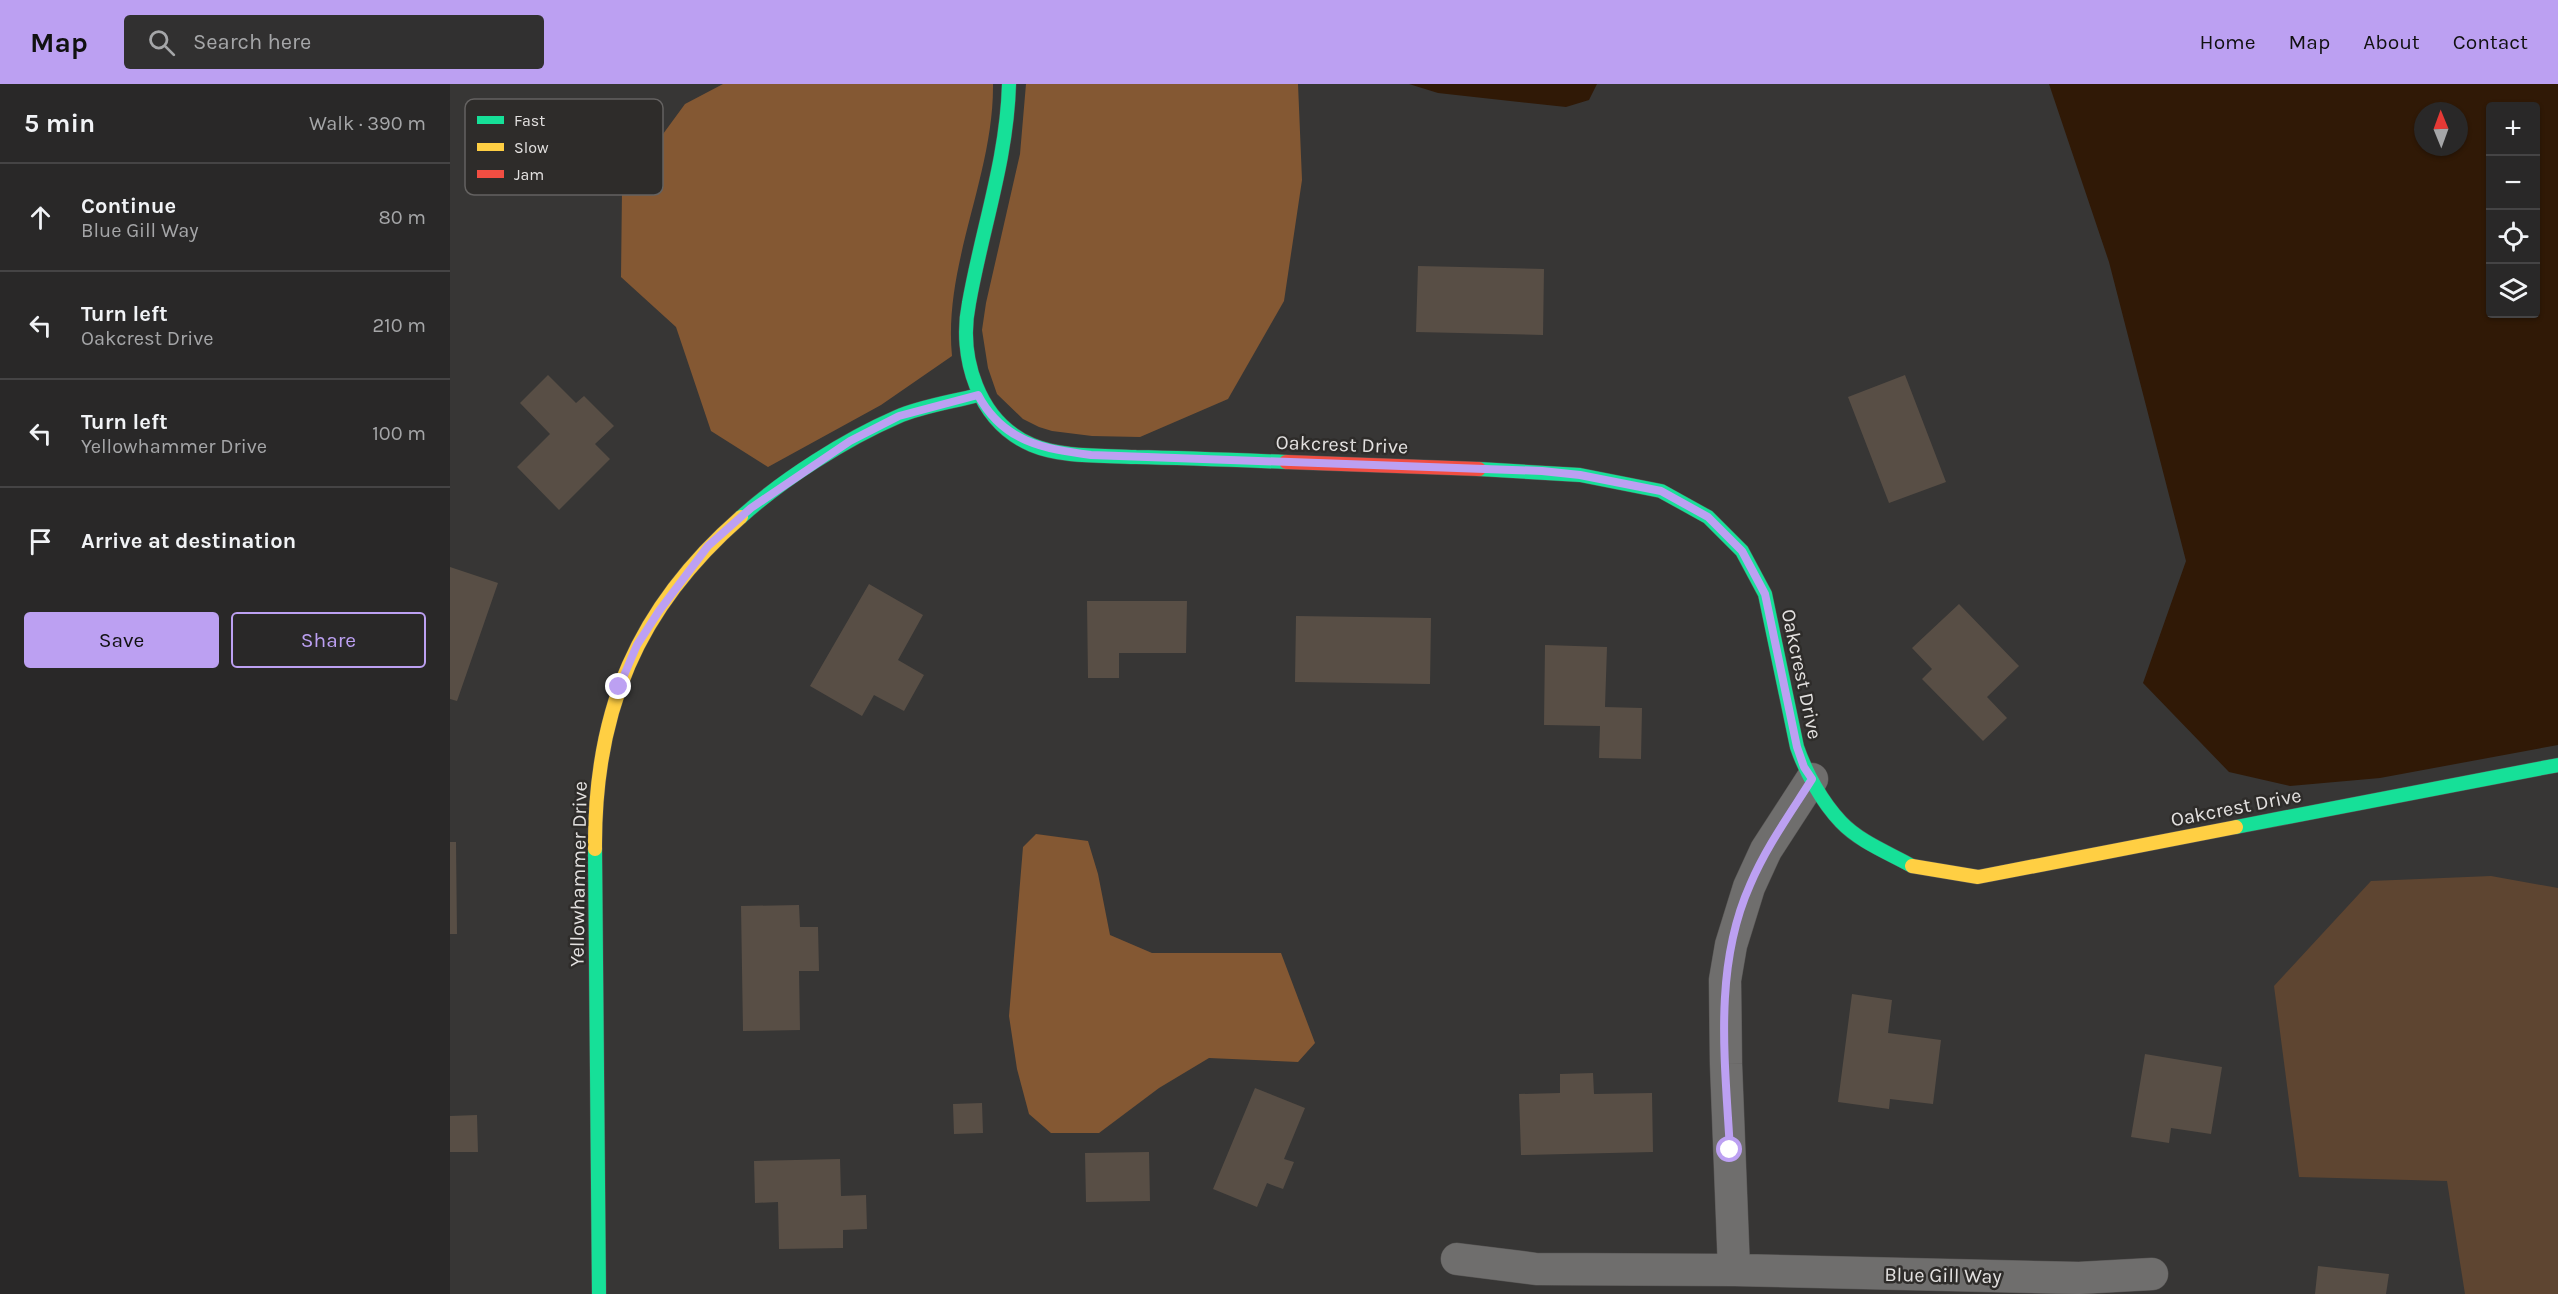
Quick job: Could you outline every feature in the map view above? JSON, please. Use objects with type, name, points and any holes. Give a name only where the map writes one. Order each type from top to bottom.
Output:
[{"type":"street","name":"Oakcrest Drive","points":[[1010,84],[1004,152],[970,299],[966,329],[978,395],[985,407],[1015,436],[1049,450],[1091,455],[1542,471],[1580,475],[1661,491],[1708,517],[1742,551],[1765,594],[1797,747],[1804,767],[1812,779],[1842,823],[1868,842],[1914,867],[1978,877],[2558,765]]},
{"type":"street","name":"Yellowhammer Drive","points":[[598,1294],[595,815],[598,772],[606,732],[619,687],[632,656],[659,611],[708,546],[751,508],[850,441],[899,416],[978,395]]},
{"type":"street","points":[[1734,1270],[1725,980],[1731,945],[1749,887],[1766,850],[1812,779]]},
{"type":"street","name":"Blue Gill Way","points":[[1457,1259],[1536,1269],[1734,1270],[2079,1278],[2152,1274]]},
{"type":"shaded area","points":[[723,84],[993,84],[986,152],[955,288],[951,322],[952,356],[881,405],[768,467],[711,431],[676,327],[621,277],[622,195],[663,195],[663,134],[685,104]]},
{"type":"shaded area","points":[[1026,84],[1298,84],[1302,180],[1284,301],[1228,399],[1140,437],[1092,436],[1039,427],[1023,419],[997,394],[988,368],[982,330],[1020,154]]},
{"type":"shaded area","points":[[1409,84],[1597,84],[1589,100],[1566,107],[1438,93]]},
{"type":"shaded area","points":[[2049,84],[2558,84],[2558,745],[2380,778],[2290,786],[2229,772],[2143,683],[2186,561],[2109,262]]},
{"type":"shaded area","points":[[1036,834],[1088,841],[1098,874],[1110,935],[1152,953],[1281,953],[1315,1043],[1298,1062],[1209,1058],[1159,1088],[1099,1133],[1051,1133],[1029,1114],[1017,1069],[1009,1016],[1023,847]]},
{"type":"shaded area","points":[[2491,876],[2558,888],[2558,1294],[2465,1294],[2447,1181],[2299,1177],[2274,986],[2371,881]]},
{"type":"building","points":[[1418,266],[1544,269],[1543,335],[1416,332]]},
{"type":"building","points":[[548,375],[576,403],[584,396],[614,426],[595,444],[610,459],[559,510],[517,467],[550,434],[520,403]]},
{"type":"building","points":[[1905,375],[1946,482],[1889,503],[1848,397]]},
{"type":"building","points":[[450,567],[498,583],[457,701],[450,699]]},
{"type":"building","points":[[869,584],[923,615],[898,660],[924,675],[904,711],[874,695],[862,716],[810,686]]},
{"type":"building","points":[[1087,601],[1187,601],[1186,653],[1119,653],[1119,678],[1088,678]]},
{"type":"building","points":[[1959,604],[2019,666],[1987,697],[2007,718],[1983,741],[1922,679],[1932,669],[1912,648]]},
{"type":"building","points":[[1296,616],[1431,618],[1430,684],[1295,682]]},
{"type":"building","points":[[1545,645],[1607,647],[1605,707],[1642,708],[1641,759],[1599,758],[1600,726],[1544,725]]},
{"type":"building","points":[[450,842],[456,842],[457,934],[450,934]]},
{"type":"building","points":[[799,905],[800,927],[818,927],[819,971],[799,971],[800,1030],[743,1031],[741,906]]},
{"type":"building","points":[[1852,994],[1892,1000],[1888,1033],[1941,1040],[1933,1104],[1890,1099],[1889,1109],[1838,1102]]},
{"type":"building","points":[[2145,1054],[2222,1067],[2211,1134],[2171,1128],[2169,1143],[2131,1137]]},
{"type":"building","points":[[1593,1073],[1594,1094],[1652,1093],[1653,1152],[1521,1155],[1519,1094],[1560,1093],[1560,1074]]},
{"type":"building","points":[[1255,1088],[1305,1108],[1284,1159],[1294,1162],[1283,1189],[1267,1183],[1257,1207],[1213,1189]]},
{"type":"building","points":[[982,1103],[983,1133],[954,1134],[953,1104]]},
{"type":"building","points":[[477,1115],[478,1152],[450,1152],[450,1116]]},
{"type":"building","points":[[1149,1152],[1150,1201],[1086,1202],[1085,1153]]},
{"type":"building","points":[[840,1159],[841,1196],[866,1195],[867,1229],[843,1230],[843,1248],[779,1249],[778,1202],[755,1203],[754,1161]]},
{"type":"building","points":[[2318,1266],[2389,1274],[2386,1294],[2315,1294]]},
{"type":"traffic: fast","points":[[1009,84],[1004,140],[974,275],[966,324],[970,366],[985,404],[1013,435],[1032,445],[1057,452],[1097,456],[1286,462]]},
{"type":"traffic: fast","points":[[741,517],[795,474],[877,426],[917,410],[978,395]]},
{"type":"traffic: fast","points":[[1479,469],[1580,475],[1661,491],[1708,517],[1742,551],[1765,594],[1797,747],[1815,787],[1827,806],[1849,829],[1912,866]]},
{"type":"traffic: fast","points":[[2236,827],[2558,765]]},
{"type":"traffic: fast","points":[[595,849],[599,1294]]},
{"type":"traffic: slow","points":[[595,849],[597,799],[603,752],[613,707],[629,665],[649,626],[674,588],[705,552],[741,517]]},
{"type":"traffic: slow","points":[[1912,866],[1978,877],[2236,827]]},
{"type":"traffic: jam","points":[[1286,462],[1479,469]]},
{"type":"route","points":[[619,687],[637,645],[659,611],[708,546],[751,508],[778,487],[850,441],[899,416],[978,395],[985,407],[1015,436],[1049,450],[1091,455],[1542,471],[1580,475],[1661,491],[1708,517],[1742,551],[1765,594],[1790,704],[1797,747],[1804,767],[1812,779],[1766,850],[1749,887],[1731,945],[1725,980],[1730,1150]]}]
